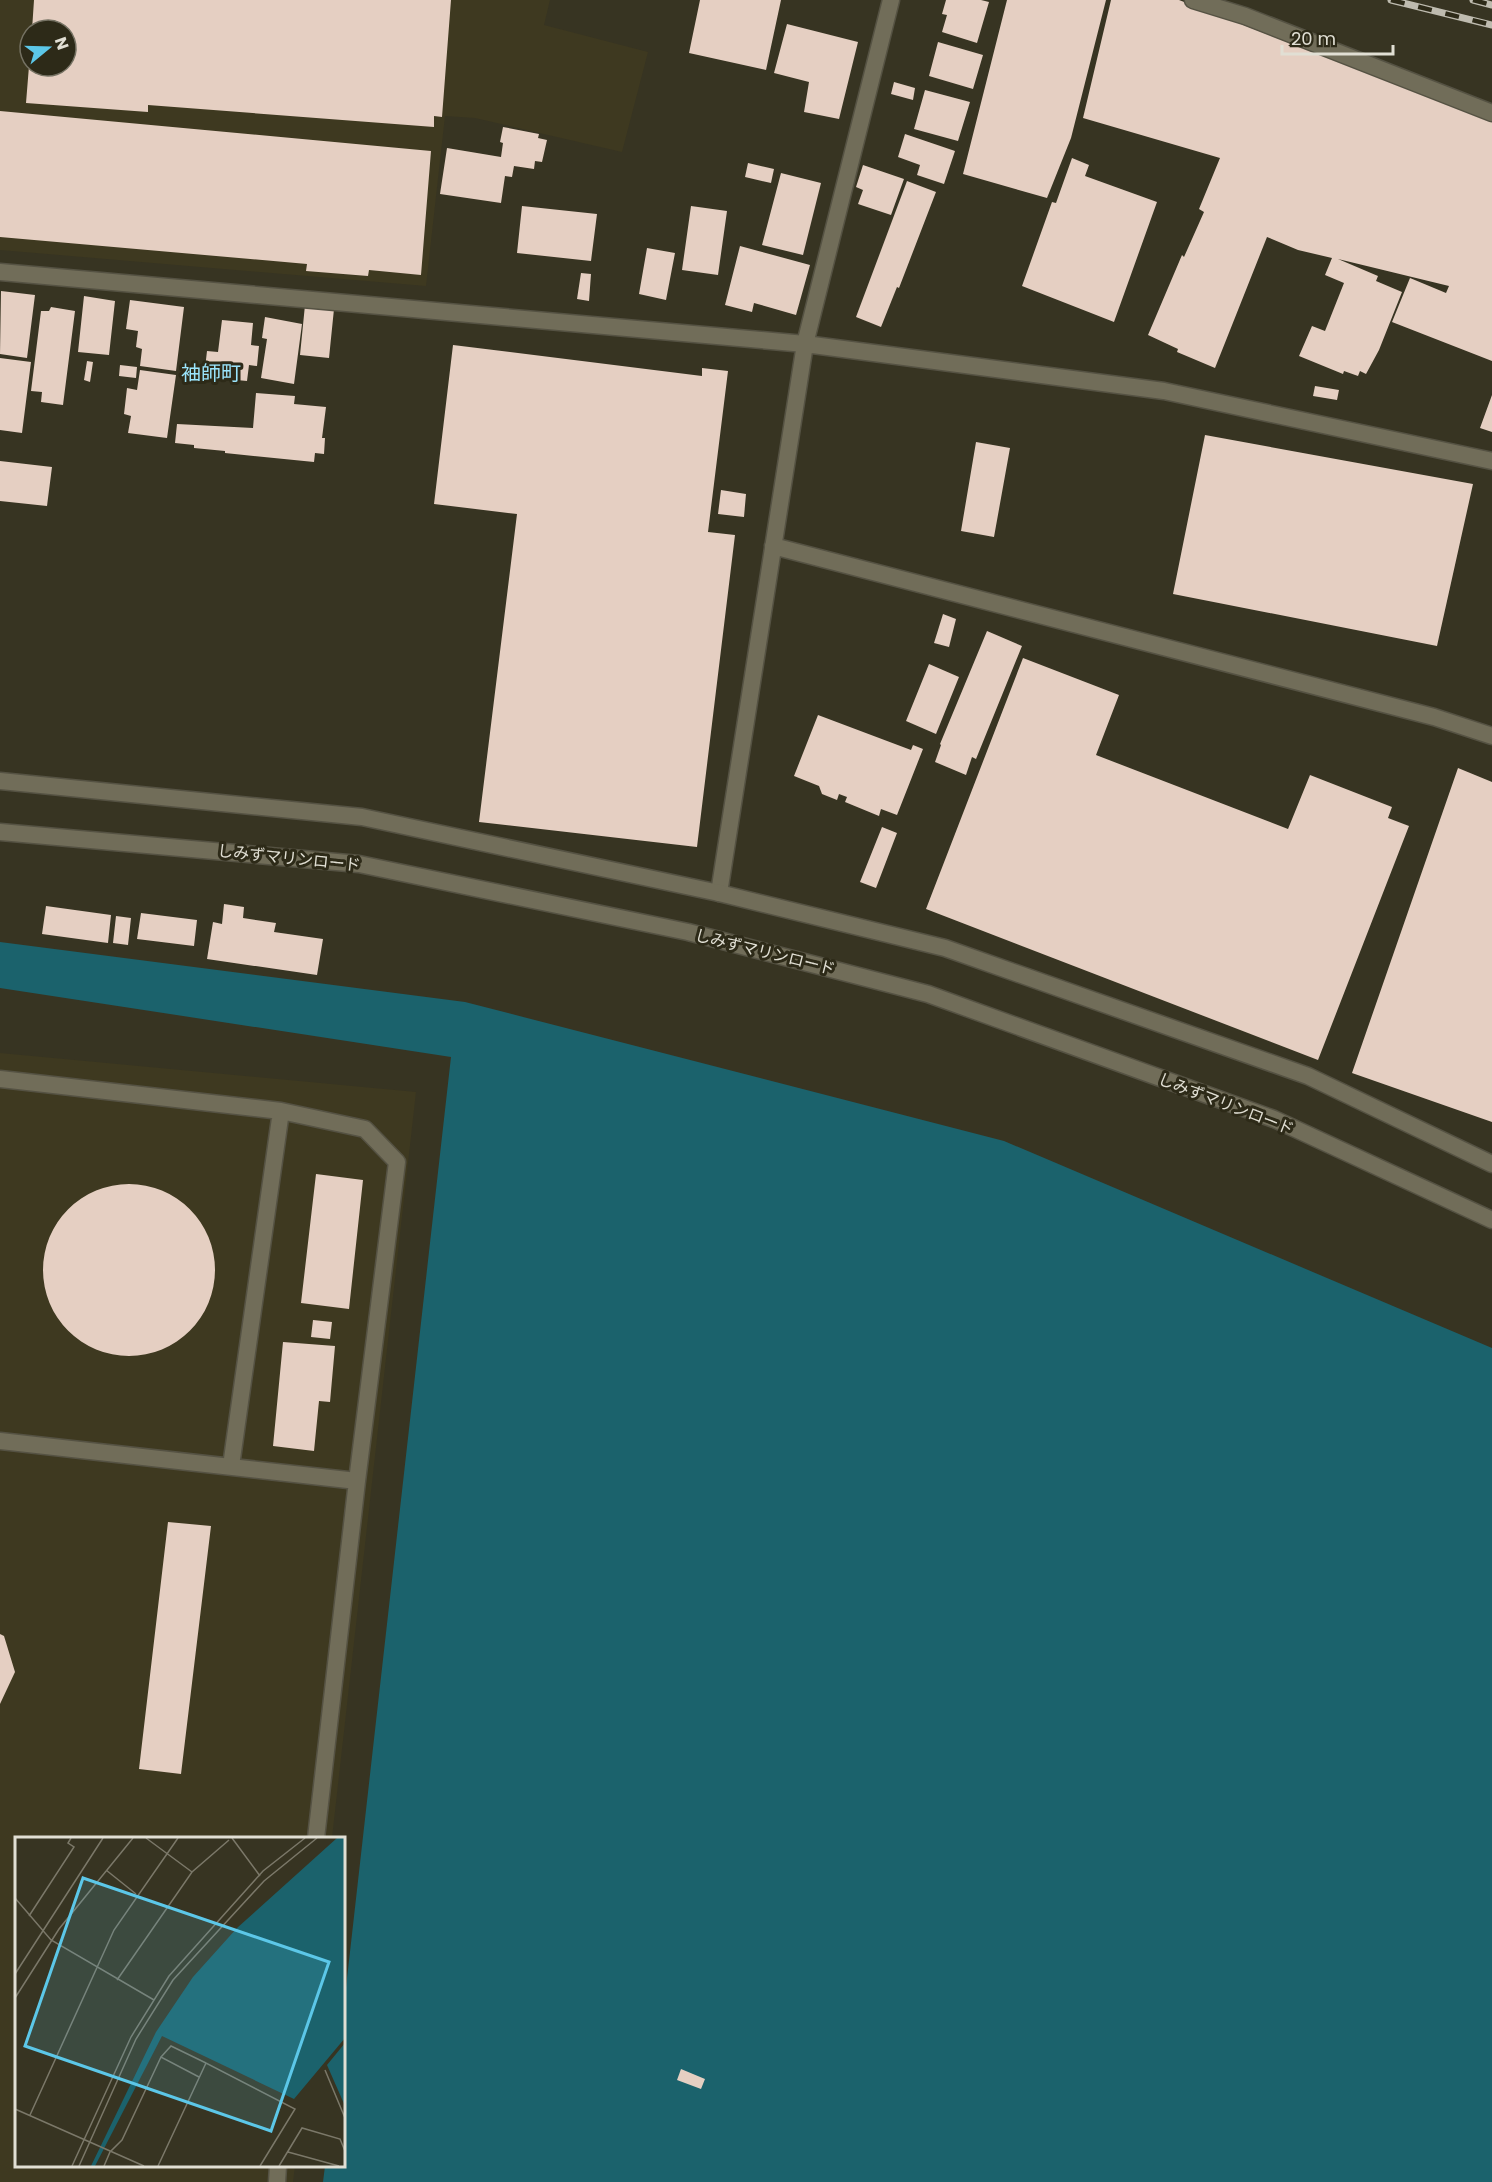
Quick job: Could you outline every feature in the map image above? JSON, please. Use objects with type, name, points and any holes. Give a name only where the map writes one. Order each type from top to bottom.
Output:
[{"type":"street","points":[[719,892],[805,344],[891,0]]},
{"type":"street","points":[[1193,0],[1245,16],[1492,113]]},
{"type":"street","points":[[0,272],[805,344],[1164,391],[1492,461]]},
{"type":"street","points":[[773,546],[1434,717],[1492,736]]},
{"type":"street","points":[[0,781],[362,817],[719,892],[945,948],[1308,1076],[1492,1164]]},
{"type":"street","name":"しみずマリンロード","points":[[0,832],[359,864],[688,932],[916,991],[1274,1119],[1492,1220]]},
{"type":"street","points":[[0,1079],[281,1111],[365,1129],[397,1162],[357,1481],[316,1837]]},
{"type":"street","points":[[231,1466],[281,1111]]},
{"type":"street","points":[[0,1441],[357,1481]]},
{"type":"street","points":[[277,2182],[279,2167]]},
{"type":"shaded area","points":[[0,0],[550,0],[544,25],[648,52],[622,152],[475,118],[445,116],[426,286],[0,250]]},
{"type":"shaded area","points":[[0,1053],[416,1092],[332,1837],[15,1837],[15,2167],[295,2167],[293,2182],[0,2182]]},
{"type":"water","points":[[0,942],[465,1002],[1004,1141],[1492,1348],[1492,2182],[323,2182],[325,2167],[345,2167],[345,1996],[451,1057],[0,988]]},
{"type":"building","points":[[34,0],[451,0],[442,117],[434,116],[434,127],[148,105],[148,112],[26,103],[28,78],[78,78],[78,18],[33,18]]},
{"type":"building","points":[[700,0],[781,0],[766,70],[689,53]]},
{"type":"building","points":[[946,0],[989,2],[977,43],[942,32],[947,15],[942,14]]},
{"type":"building","points":[[1007,0],[1106,0],[1071,138],[1047,198],[963,174]]},
{"type":"building","points":[[1111,0],[1179,0],[1492,121],[1492,361],[1392,322],[1410,278],[1446,293],[1449,286],[1338,259],[1378,276],[1376,281],[1402,292],[1379,350],[1366,374],[1360,371],[1358,376],[1344,371],[1343,374],[1299,356],[1312,326],[1325,331],[1344,283],[1325,275],[1332,258],[1298,250],[1267,237],[1215,368],[1177,352],[1178,349],[1148,335],[1182,255],[1184,257],[1204,212],[1199,209],[1220,158],[1083,118]]},
{"type":"building","points":[[787,24],[858,42],[839,119],[804,112],[809,82],[774,73]]},
{"type":"building","points":[[938,42],[983,55],[973,89],[929,76]]},
{"type":"building","points":[[894,82],[915,88],[913,100],[891,94]]},
{"type":"building","points":[[925,90],[970,102],[958,141],[914,129]]},
{"type":"building","points":[[0,111],[431,151],[421,275],[369,270],[368,276],[306,271],[307,264],[0,237]]},
{"type":"building","points":[[503,127],[539,134],[538,138],[547,140],[542,162],[535,161],[534,169],[514,166],[512,177],[505,176],[501,203],[440,194],[447,148],[501,157],[503,143],[500,142]]},
{"type":"building","points":[[905,134],[955,151],[944,184],[917,175],[920,165],[898,157]]},
{"type":"building","points":[[1072,158],[1089,165],[1085,176],[1157,202],[1114,322],[1022,286],[1052,202],[1056,203]]},
{"type":"building","points":[[748,163],[774,169],[771,183],[745,177]]},
{"type":"building","points":[[863,165],[904,179],[891,215],[858,204],[863,190],[856,187]]},
{"type":"building","points":[[781,173],[821,183],[803,255],[762,245]]},
{"type":"building","points":[[907,181],[936,192],[899,288],[897,287],[881,327],[856,317]]},
{"type":"building","points":[[522,206],[597,214],[591,261],[517,253]]},
{"type":"building","points":[[691,206],[727,211],[718,275],[682,270]]},
{"type":"building","points":[[740,246],[810,265],[796,315],[754,303],[752,312],[725,305]]},
{"type":"building","points":[[647,248],[675,253],[666,300],[639,294]]},
{"type":"building","points":[[581,273],[591,274],[589,301],[577,299]]},
{"type":"building","points":[[1,291],[35,295],[27,358],[0,354]]},
{"type":"building","points":[[84,296],[115,301],[109,355],[78,352]]},
{"type":"building","points":[[130,300],[184,307],[176,371],[140,366],[142,349],[136,347],[138,331],[126,329]]},
{"type":"building","points":[[305,305],[334,309],[329,358],[300,355]]},
{"type":"building","points":[[51,307],[75,311],[63,405],[41,402],[42,392],[31,391],[41,311],[49,311]]},
{"type":"building","points":[[265,317],[302,324],[294,384],[261,378],[267,339],[262,338]]},
{"type":"building","points":[[222,320],[253,323],[251,345],[259,346],[257,366],[249,365],[247,381],[204,377],[207,351],[218,352]]},
{"type":"building","points":[[453,345],[702,376],[702,368],[728,371],[708,532],[735,535],[697,847],[479,822],[517,514],[434,504]]},
{"type":"building","points":[[0,358],[31,362],[22,433],[0,430]]},
{"type":"building","points":[[87,361],[93,362],[90,382],[84,380]]},
{"type":"building","points":[[120,365],[137,367],[136,378],[119,376]]},
{"type":"building","points":[[140,370],[176,375],[167,438],[128,433],[131,416],[124,414],[127,388],[137,390]]},
{"type":"building","points":[[1315,386],[1339,390],[1337,400],[1313,396]]},
{"type":"building","points":[[256,393],[295,396],[294,404],[326,407],[322,438],[325,438],[324,454],[315,453],[314,462],[225,453],[225,451],[194,448],[194,445],[175,443],[177,424],[253,428]]},
{"type":"building","points":[[1492,395],[1492,432],[1480,428]]},
{"type":"building","points":[[1205,435],[1473,484],[1437,646],[1173,594]]},
{"type":"building","points":[[976,442],[1010,448],[994,537],[961,531]]},
{"type":"building","points":[[0,461],[52,467],[47,506],[0,501]]},
{"type":"building","points":[[721,490],[746,494],[744,517],[718,514]]},
{"type":"building","points":[[943,614],[956,619],[949,647],[934,643]]},
{"type":"building","points":[[987,631],[1022,646],[976,759],[972,757],[966,775],[935,762],[940,744]]},
{"type":"building","points":[[1023,658],[1119,695],[1096,755],[1288,829],[1310,775],[1392,807],[1388,818],[1409,826],[1318,1060],[926,909]]},
{"type":"building","points":[[929,664],[959,677],[936,734],[906,721]]},
{"type":"building","points":[[818,715],[911,750],[913,745],[923,749],[897,815],[881,809],[879,816],[845,802],[847,797],[839,794],[837,800],[822,794],[819,786],[794,776]]},
{"type":"building","points":[[1458,768],[1492,782],[1492,1122],[1352,1073]]},
{"type":"building","points":[[882,827],[897,833],[876,888],[860,882]]},
{"type":"building","points":[[224,904],[244,907],[243,918],[276,923],[274,932],[323,939],[317,975],[207,959],[213,922],[222,924]]},
{"type":"building","points":[[46,906],[111,915],[108,943],[42,934]]},
{"type":"building","points":[[141,913],[197,920],[194,946],[137,939]]},
{"type":"building","points":[[116,916],[131,918],[128,945],[113,943]]},
{"type":"building","points":[[316,1174],[363,1180],[349,1309],[301,1303]]},
{"type":"building","points":[[129,1184],[162,1190],[177,1198],[190,1209],[201,1222],[209,1237],[215,1270],[209,1303],[201,1318],[190,1331],[177,1342],[162,1350],[129,1356],[96,1350],[81,1342],[68,1331],[57,1318],[49,1303],[43,1270],[49,1237],[57,1222],[68,1209],[81,1198],[96,1190]]},
{"type":"building","points":[[313,1320],[332,1322],[330,1339],[311,1337]]},
{"type":"building","points":[[283,1342],[335,1346],[330,1402],[319,1401],[314,1451],[273,1446]]},
{"type":"building","points":[[168,1522],[211,1526],[181,1774],[139,1769]]},
{"type":"building","points":[[0,1634],[4,1636],[15,1672],[0,1704]]},
{"type":"building","points":[[681,2069],[705,2079],[701,2089],[677,2080]]},
{"type":"railway","points":[[1391,0],[1492,25]]},
{"type":"railway","points":[[1473,0],[1492,5]]},
{"type":"district","name":"袖師町","points":[[211,373]]}]
